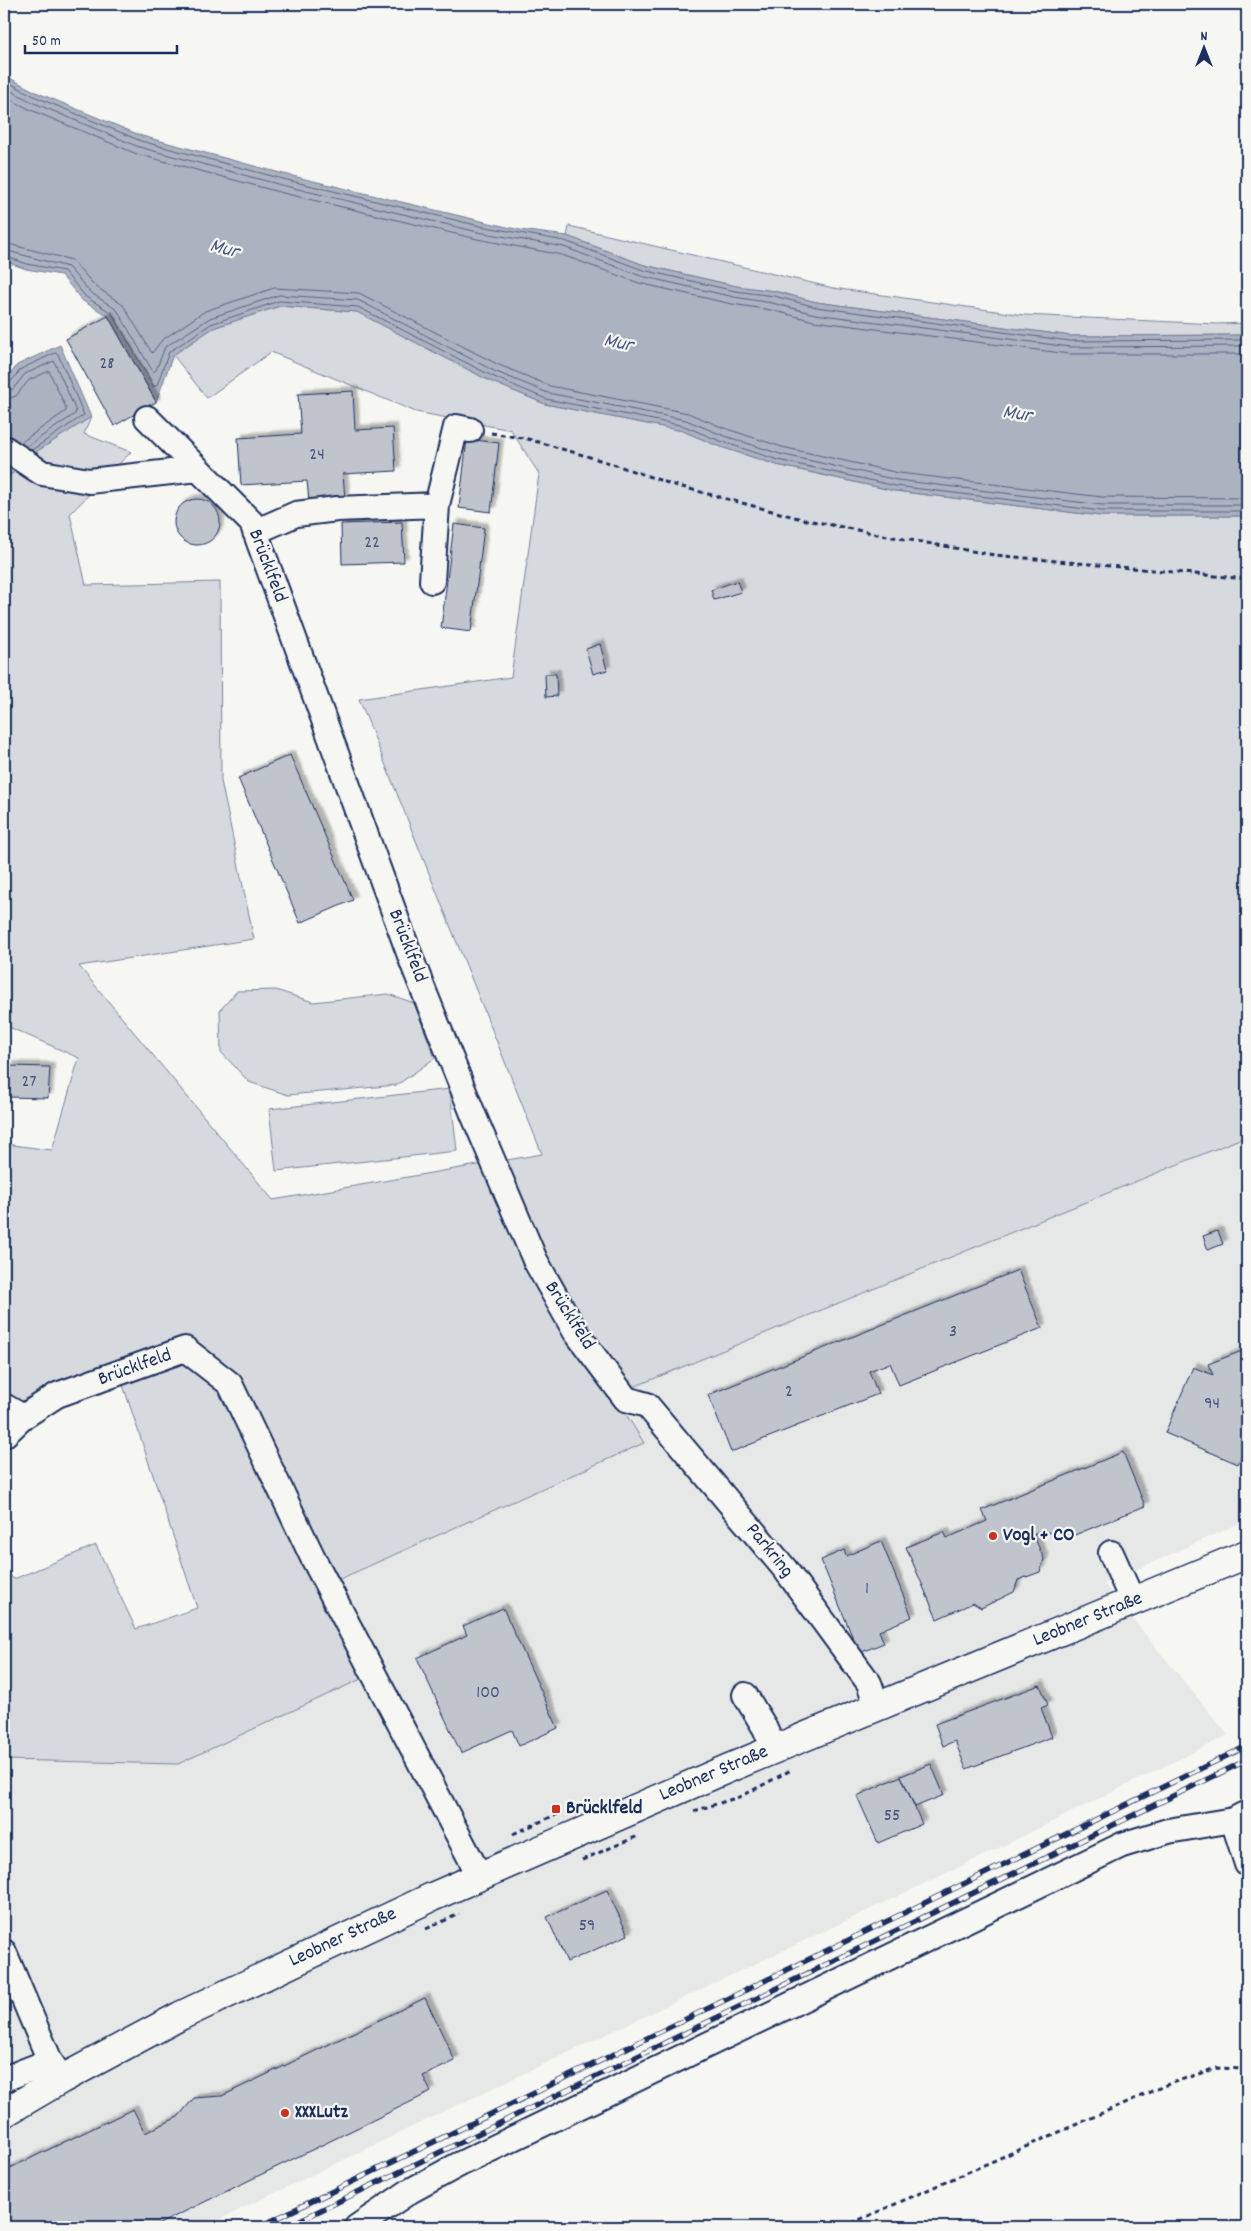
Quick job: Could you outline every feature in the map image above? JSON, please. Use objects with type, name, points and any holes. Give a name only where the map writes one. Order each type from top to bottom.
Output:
[{"type":"main road","name":"Leobner Straße","points":[[4,2113],[56,2070],[180,2016],[285,1965],[480,1876],[774,1749],[1247,1554]]},
{"type":"street","name":"Brücklfeld","points":[[147,418],[252,523],[413,964],[473,1114],[535,1260],[575,1331],[626,1399],[647,1405]]},
{"type":"street","points":[[432,581],[437,504],[456,427],[470,430]]},
{"type":"street","points":[[4,448],[42,473],[89,481],[198,469]]},
{"type":"street","points":[[256,532],[296,514],[337,509],[437,504]]},
{"type":"street","name":"Brücklfeld","points":[[4,1435],[13,1412],[185,1349],[230,1384],[313,1558],[480,1876]]},
{"type":"street","name":"Parkring","points":[[647,1405],[785,1568],[869,1683],[877,1706]]},
{"type":"street","points":[[1111,1553],[1133,1602]]},
{"type":"street","points":[[745,1695],[765,1728],[774,1749]]},
{"type":"street","points":[[357,2227],[410,2191],[460,2164],[1122,1845],[1168,1831],[1240,1817],[1247,1864]]},
{"type":"street","points":[[4,1952],[56,2070],[4,2079]]},
{"type":"path","points":[[470,430],[528,439],[610,463],[671,484],[802,518],[882,535],[994,555],[1247,579]]},
{"type":"path","points":[[687,1813],[742,1796],[798,1767]]},
{"type":"path","points":[[574,1864],[643,1833]]},
{"type":"path","points":[[425,1929],[460,1913]]},
{"type":"path","points":[[843,2227],[1166,2085],[1216,2068],[1247,2069]]},
{"type":"shaded area","points":[[569,226],[833,288],[1024,315],[1217,324],[1247,323],[1247,335],[1071,336],[816,302],[774,291],[736,286],[644,265],[567,236]]},
{"type":"shaded area","points":[[280,306],[357,312],[490,381],[545,404],[683,431],[718,446],[777,465],[895,491],[1101,516],[1247,516],[1247,1136],[614,1395],[644,1443],[331,1583],[372,1674],[178,1764],[4,1760],[4,1570],[14,1579],[96,1545],[136,1629],[197,1608],[119,1373],[23,1417],[4,1406],[4,1144],[52,1150],[79,1058],[4,1025],[4,481],[39,450],[91,417],[84,434],[131,452],[70,514],[86,585],[220,582],[221,781],[254,939],[79,966],[273,1200],[542,1154],[359,699],[511,677],[539,474],[511,430],[416,412],[271,352],[207,398],[173,355],[213,328]]},
{"type":"shaded area","points":[[276,990],[313,1002],[388,994],[414,1003],[435,1058],[397,1085],[288,1095],[249,1082],[221,1052],[220,1010],[237,991]]},
{"type":"shaded area","points":[[450,1089],[457,1151],[276,1171],[269,1109]]},
{"type":"shaded area","points":[[1247,1136],[1247,1520],[1104,1584],[1228,1735],[993,1851],[204,2227],[4,2227],[4,1760],[178,1764],[331,1583],[644,1443],[613,1396]]},
{"type":"water","name":"Mur","points":[[4,75],[38,93],[142,136],[284,174],[481,221],[520,230],[567,236],[644,265],[736,286],[774,291],[816,302],[1071,336],[1247,335],[1247,516],[1101,516],[895,491],[777,465],[718,446],[683,431],[545,404],[490,381],[357,312],[280,306],[213,328],[173,355],[156,402],[108,316],[83,301],[61,275],[26,269],[4,261]]},
{"type":"water","points":[[60,345],[91,417],[39,450],[4,481],[4,384],[17,365]]},
{"type":"building","points":[[108,316],[156,402],[114,426],[66,339]]},
{"type":"building","points":[[353,391],[355,430],[393,428],[396,471],[343,474],[345,499],[309,501],[307,481],[241,485],[238,438],[301,434],[298,394]]},
{"type":"building","points":[[467,439],[499,443],[491,512],[459,508]]},
{"type":"building","points":[[197,499],[210,503],[216,509],[220,522],[216,535],[210,541],[197,545],[184,541],[178,535],[174,522],[178,509],[184,503]]},
{"type":"building","points":[[402,522],[404,562],[342,564],[341,524]]},
{"type":"building","points":[[454,524],[484,528],[471,632],[441,628]]},
{"type":"building","points":[[737,581],[741,592],[714,600],[711,590]]},
{"type":"building","points":[[600,644],[607,670],[593,674],[586,649]]},
{"type":"building","points":[[545,674],[556,674],[557,696],[546,697]]},
{"type":"building","points":[[290,755],[353,900],[300,923],[238,778]]},
{"type":"building","points":[[9,1066],[50,1067],[48,1098],[8,1097]]},
{"type":"building","points":[[1218,1231],[1223,1244],[1208,1250],[1203,1236]]},
{"type":"building","points":[[1018,1270],[1042,1328],[899,1385],[890,1363],[869,1371],[878,1394],[731,1452],[708,1395]]},
{"type":"building","points":[[1242,1351],[1247,1363],[1247,1442],[1238,1464],[1165,1433],[1193,1367],[1213,1375],[1208,1364]]},
{"type":"building","name":"Vogl + CO","points":[[1123,1452],[1145,1506],[1065,1539],[1042,1530],[1033,1534],[1044,1559],[1040,1572],[1018,1580],[1014,1592],[981,1608],[973,1603],[937,1619],[906,1547],[944,1532],[947,1538],[987,1521],[982,1510]]},
{"type":"building","points":[[881,1541],[912,1617],[879,1631],[884,1643],[859,1653],[821,1560],[844,1550],[846,1556]]},
{"type":"building","points":[[503,1608],[558,1728],[519,1746],[512,1730],[461,1753],[417,1658],[467,1635],[463,1626]]},
{"type":"building","points":[[1040,1685],[1048,1705],[1041,1708],[1052,1737],[966,1769],[955,1741],[943,1746],[935,1724]]},
{"type":"building","points":[[931,1764],[944,1795],[915,1807],[901,1776]]},
{"type":"building","points":[[901,1776],[922,1824],[878,1843],[857,1796]]},
{"type":"building","points":[[607,1890],[628,1935],[567,1962],[547,1917]]},
{"type":"building","name":"XXXLutz","points":[[425,1998],[455,2061],[423,2076],[431,2092],[153,2227],[4,2227],[4,2171],[133,2109],[145,2133],[178,2117],[194,2098],[222,2096]]},
{"type":"waterway","points":[[608,2227],[632,2225],[636,2227]]},
{"type":"railway","points":[[259,2227],[1247,1746]]},
{"type":"railway","points":[[286,2227],[1247,1760]]},
{"type":"place","name":"Vogl + CO","points":[[993,1536]]},
{"type":"place","name":"Brücklfeld","points":[[556,1809]]},
{"type":"place","name":"XXXLutz","points":[[285,2113]]}]
